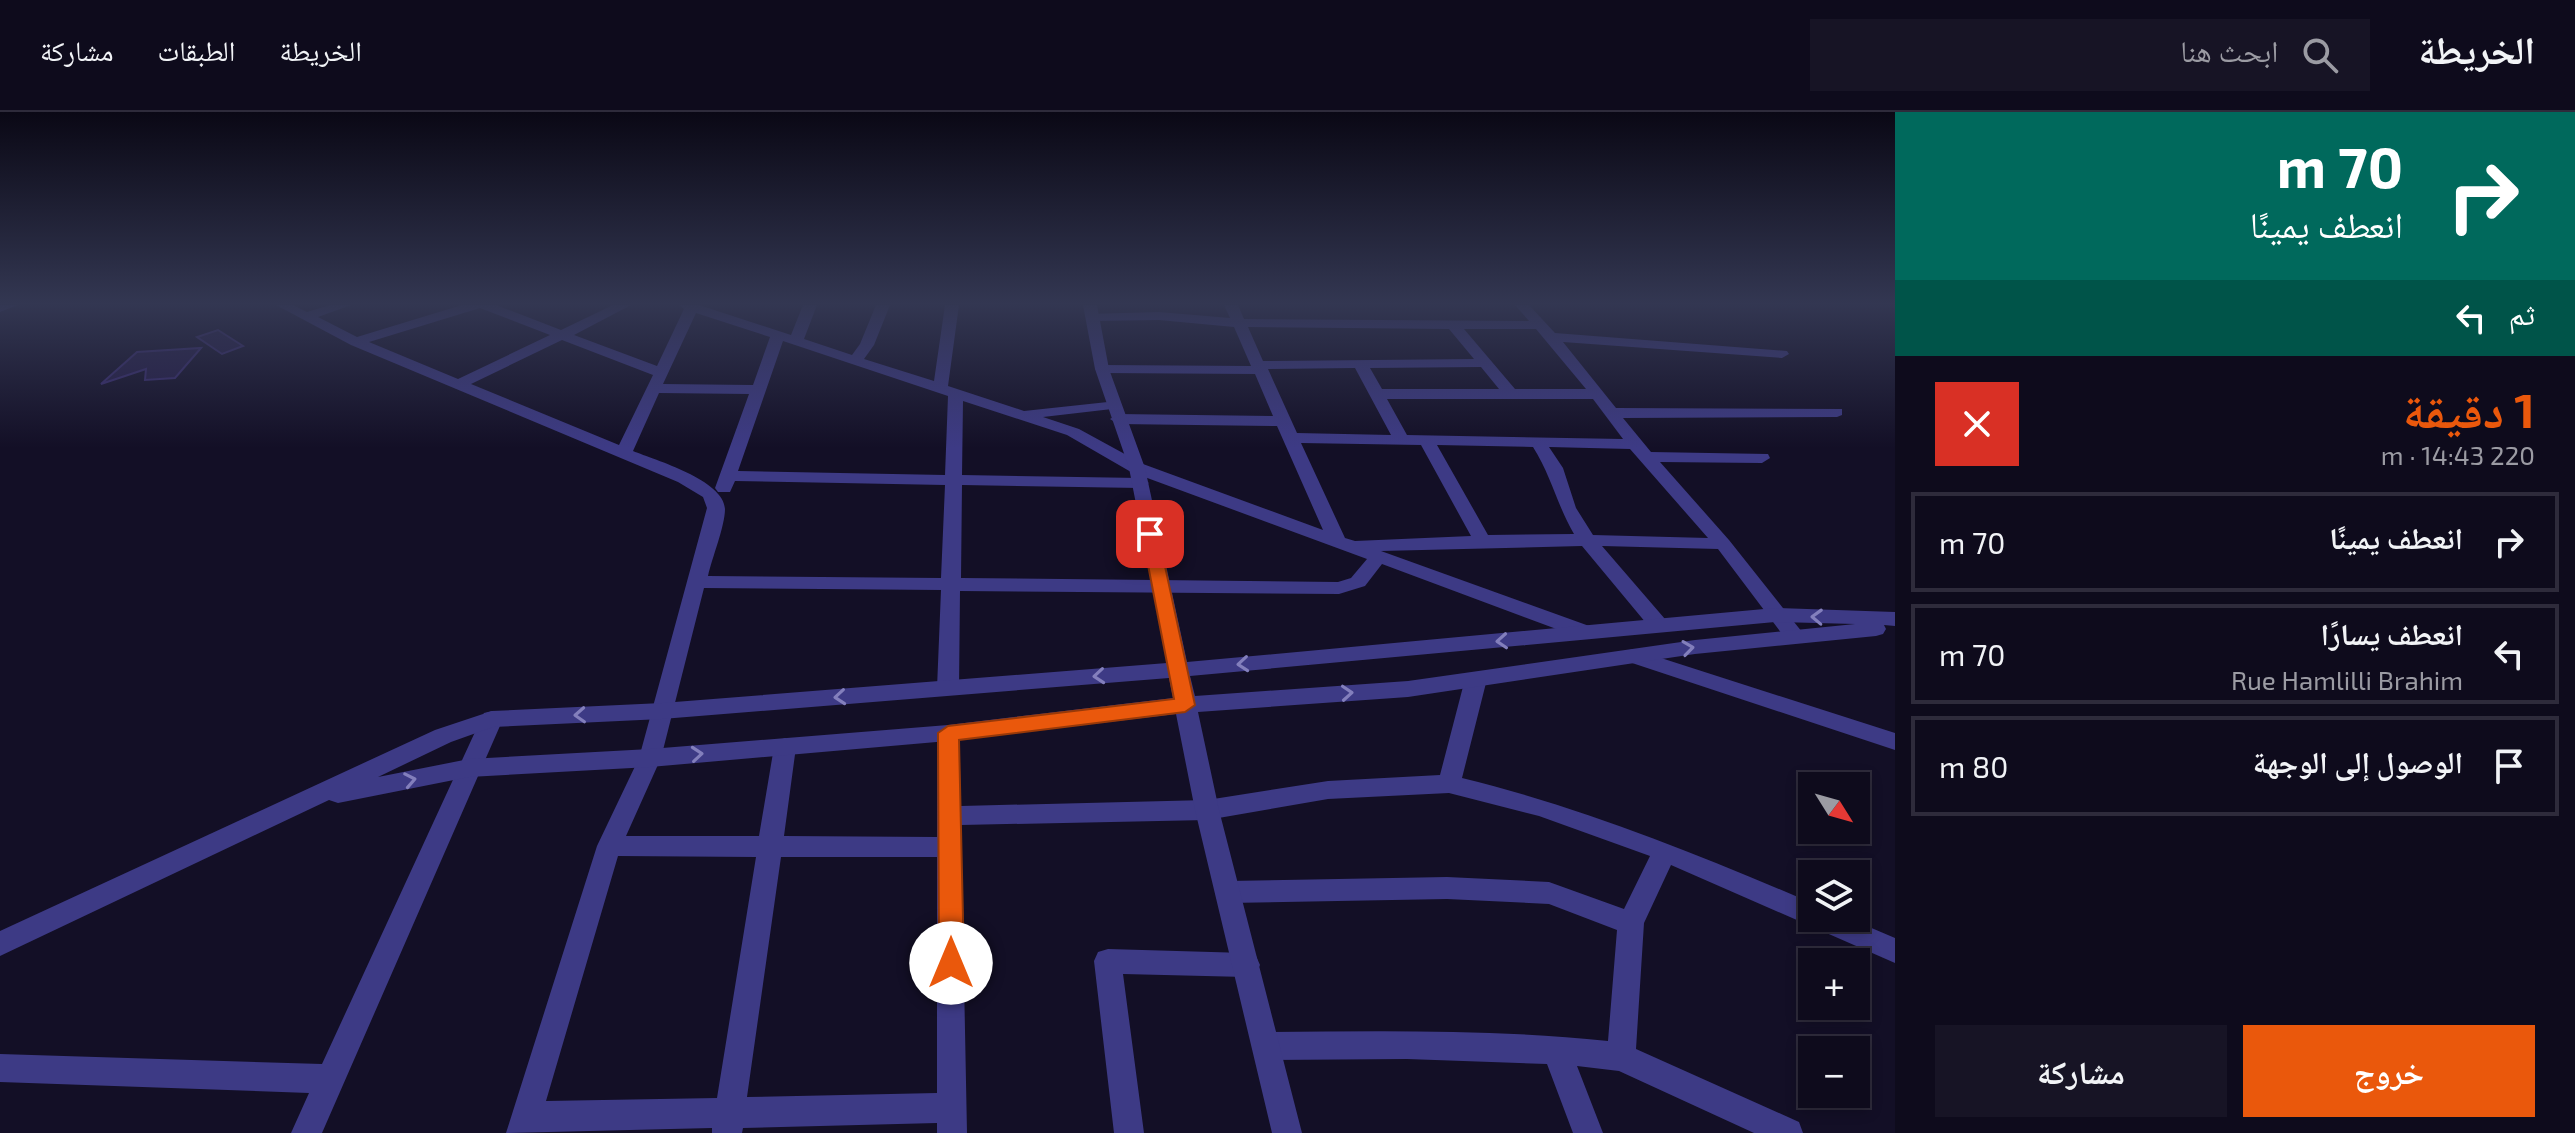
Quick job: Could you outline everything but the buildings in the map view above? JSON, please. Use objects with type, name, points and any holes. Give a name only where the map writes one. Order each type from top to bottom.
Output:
[{"type":"street","points":[[382,353],[701,486],[716,508]]},
{"type":"street","points":[[460,384],[526,353]]},
{"type":"street","points":[[599,353],[658,381],[758,390]]},
{"type":"street","points":[[623,454],[674,353]]},
{"type":"street","points":[[771,353],[716,508],[650,758],[630,794],[609,846],[524,1125],[952,1120],[948,733]]},
{"type":"street","points":[[827,353],[1073,432],[1139,476],[1344,543],[1585,632]]},
{"type":"street","points":[[855,361],[861,353]]},
{"type":"street","points":[[948,688],[952,584],[950,353]]},
{"type":"street","points":[[1099,353],[1115,412],[1139,476],[1207,810],[1287,1133]]},
{"type":"street","points":[[1253,353],[1344,543]]},
{"type":"street","points":[[1477,353],[1510,393]]},
{"type":"street","points":[[1564,353],[1640,450],[1723,544],[1795,637]]},
{"type":"street","points":[[1764,353],[1782,354]]},
{"type":"street","points":[[1102,369],[1485,363]]},
{"type":"street","points":[[1360,364],[1402,440]]},
{"type":"street","points":[[1378,394],[1599,394]]},
{"type":"street","points":[[1023,415],[1115,412],[1285,421]]},
{"type":"street","points":[[1613,413],[1837,412]]},
{"type":"street","points":[[1292,438],[1537,441],[1762,458]]},
{"type":"street","points":[[1426,440],[1482,540]]},
{"type":"street","points":[[1537,441],[1555,468],[1567,508],[1587,540],[1658,624]]},
{"type":"street","points":[[728,476],[952,480],[1139,476]]},
{"type":"street","points":[[1344,543],[1587,540],[1723,544]]},
{"type":"street","points":[[696,582],[1339,588],[1358,582],[1379,556]]},
{"type":"street","points":[[0,944],[443,736],[492,719],[662,711],[1177,670],[1775,615],[1895,619]]},
{"type":"street","points":[[306,800],[469,768],[785,747],[948,733],[1185,705],[1408,689],[1633,656],[1895,627]]},
{"type":"street","points":[[1556,637],[1585,663]]},
{"type":"street","points":[[1633,656],[1895,742]]},
{"type":"street","points":[[1449,784],[1476,679]]},
{"type":"street","points":[[306,1133],[492,719]]},
{"type":"street","points":[[728,1122],[785,747]]},
{"type":"street","points":[[951,816],[1207,810],[1328,790],[1449,784],[1541,807],[1665,851],[1798,909]]},
{"type":"street","points":[[609,846],[951,847]]},
{"type":"street","points":[[1621,1057],[1631,923],[1665,851]]},
{"type":"street","points":[[1228,892],[1447,888],[1549,893],[1631,923]]},
{"type":"street","points":[[1852,932],[1895,951]]},
{"type":"street","points":[[1129,1133],[1108,961],[1246,965]]},
{"type":"street","points":[[1267,1046],[1407,1045],[1556,1050],[1621,1057],[1762,1126],[1788,1133]]},
{"type":"street","points":[[1556,1050],[1588,1133]]},
{"type":"street","points":[[0,1068],[329,1079]]},
{"type":"route","points":[[951,963],[948,733],[1185,705],[1150,534]]}]
